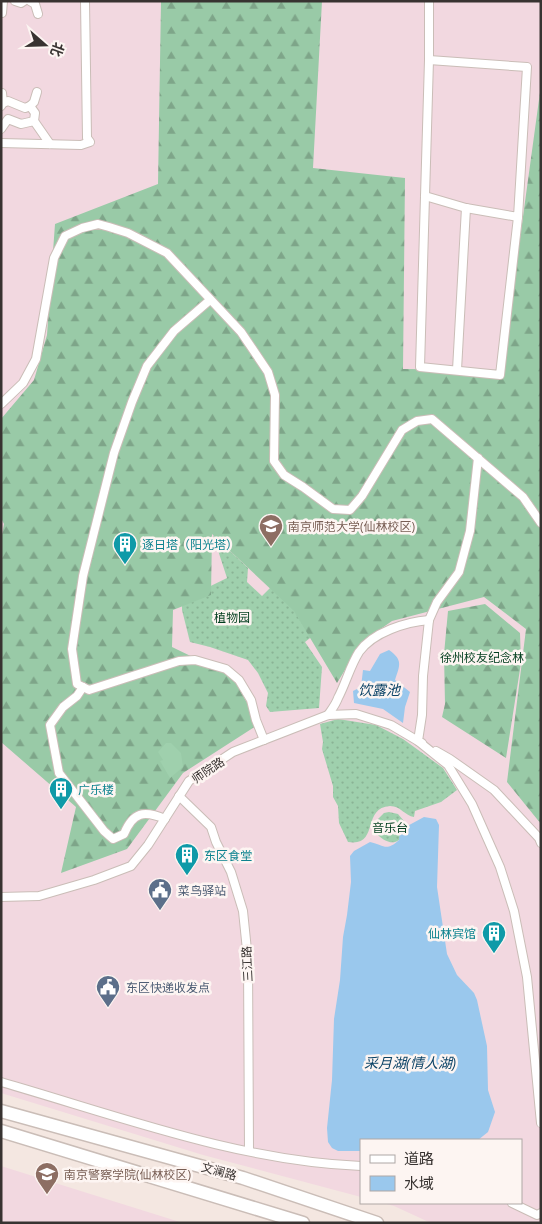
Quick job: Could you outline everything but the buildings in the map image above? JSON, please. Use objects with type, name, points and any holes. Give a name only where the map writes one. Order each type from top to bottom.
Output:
[{"type":"main road","name":"文澜路","points":[[1,1111],[243,1178],[377,1223]]},
{"type":"main road","name":"文澜路","points":[[1,1131],[303,1223]]},
{"type":"street","points":[[15,1],[21,3],[24,1]]},
{"type":"street","points":[[30,1],[35,4],[38,14]]},
{"type":"street","points":[[1,143],[81,145],[90,142],[87,138],[85,1]]},
{"type":"street","points":[[429,1],[430,60],[420,367],[500,375],[518,217],[527,67],[430,60]]},
{"type":"street","points":[[2,13],[4,2]]},
{"type":"street","points":[[2,105],[8,101],[25,108],[34,102],[38,92]]},
{"type":"street","points":[[2,93],[2,105]]},
{"type":"street","points":[[30,106],[35,112],[34,121],[50,144]]},
{"type":"street","points":[[1,113],[8,119],[21,124],[34,121]]},
{"type":"street","points":[[1,129],[8,119]]},
{"type":"street","points":[[425,196],[466,208],[518,217]]},
{"type":"street","points":[[457,370],[466,208]]},
{"type":"street","points":[[1,404],[23,383],[36,359],[54,258],[65,236],[82,228],[98,224],[128,233],[167,253],[241,332],[268,372],[275,395],[274,461],[284,475],[333,509],[350,510],[362,496],[402,430],[417,421],[432,419],[523,497],[541,523]]},
{"type":"street","points":[[210,300],[174,331],[147,366],[132,402],[114,453],[83,576],[72,648],[77,684],[89,690],[179,661],[195,660],[226,670],[239,680],[251,700],[264,740]]},
{"type":"street","points":[[418,741],[422,715],[423,676],[429,620],[437,602],[459,572],[470,531],[478,458]]},
{"type":"street","points":[[328,715],[338,699],[360,651],[375,638],[393,628],[429,620]]},
{"type":"street","points":[[83,687],[77,696],[63,707],[50,725],[59,773],[112,839],[124,834],[129,821],[142,814],[157,815],[165,819]]},
{"type":"street","name":"师院路","points":[[1,898],[39,896],[94,880],[131,866],[148,845],[189,782],[233,752],[328,715],[356,714],[391,724],[450,759],[494,790],[539,838],[541,843]]},
{"type":"street","name":"师院路","points":[[418,741],[448,765],[472,804],[500,867],[514,911],[527,977],[541,1123]]},
{"type":"street","name":"三江路","points":[[179,796],[210,827],[231,872],[243,911],[248,960],[249,1151]]},
{"type":"street","points":[[1,1082],[104,1114],[249,1151],[334,1165],[360,1166]]},
{"type":"street","points":[[514,1204],[537,1216],[541,1213]]},
{"type":"street","points":[[538,1223],[541,1219]]},
{"type":"shaded area","name":"南京师范大学(仙林校区)","points":[[1,1],[541,1],[541,1223],[431,1223],[387,1204],[522,1204],[522,1139],[360,1139],[360,1197],[203,1155],[1,1093]]},
{"type":"shaded area","name":"南京警察学院(仙林校区)","points":[[1,1166],[183,1223],[1,1223]]},
{"type":"green space","points":[[161,1],[322,1],[313,168],[405,178],[403,369],[502,370],[541,85],[541,824],[507,782],[526,629],[484,597],[392,621],[362,642],[337,683],[294,611],[212,534],[211,595],[173,610],[172,647],[232,676],[259,724],[183,773],[127,849],[61,873],[76,807],[1,742],[1,540],[4,524],[1,518],[1,419],[34,380],[47,335],[55,224],[158,184]]},
{"type":"green space","name":"植物园","points":[[213,535],[248,568],[247,582],[262,596],[274,584],[319,631],[305,642],[322,667],[319,708],[270,712],[266,706],[268,693],[258,673],[248,660],[190,642],[182,610],[182,600],[227,578]]},
{"type":"green space","name":"徐州校友纪念林","points":[[485,604],[520,633],[521,663],[506,758],[442,717],[445,704],[444,654],[448,611]]},
{"type":"green space","points":[[338,719],[376,725],[403,739],[443,768],[457,790],[441,802],[415,811],[414,817],[394,806],[381,808],[372,820],[364,839],[358,842],[348,842],[339,823],[338,806],[333,797],[333,786],[322,749],[323,742],[320,724]]},
{"type":"green space","points":[[166,743],[171,743],[181,753],[183,767],[170,778],[160,761],[163,760],[158,752]]},
{"type":"green space","name":"音乐台","points":[[384,813],[398,814],[404,821],[404,832],[395,842],[387,841],[376,833],[378,819]]},
{"type":"water","name":"饮露池","points":[[389,650],[397,657],[399,663],[395,680],[410,692],[405,707],[403,723],[383,709],[354,703],[353,691],[361,687],[363,670],[370,671],[380,654]]},
{"type":"water","name":"采月湖(情人湖)","points":[[424,817],[436,819],[439,825],[437,887],[447,954],[457,975],[474,993],[477,1000],[487,1046],[488,1090],[495,1112],[488,1132],[479,1139],[360,1139],[360,1151],[338,1151],[332,1148],[328,1142],[327,1128],[332,1080],[334,1019],[351,882],[350,856],[354,851],[370,842],[385,847],[395,844],[399,840],[400,830]]},
{"type":"place","name":"南京师范大学(仙林校区)","points":[[271,547]]},
{"type":"place","name":"逐日塔（阳光塔）","points":[[125,565]]},
{"type":"place","name":"广乐楼","points":[[61,810]]},
{"type":"place","name":"东区食堂","points":[[187,876]]},
{"type":"place","name":"菜鸟驿站","points":[[160,911]]},
{"type":"place","name":"仙林宾馆","points":[[494,954]]},
{"type":"place","name":"东区快递收发点","points":[[108,1008]]},
{"type":"place","name":"南京警察学院(仙林校区)","points":[[47,1195]]}]
